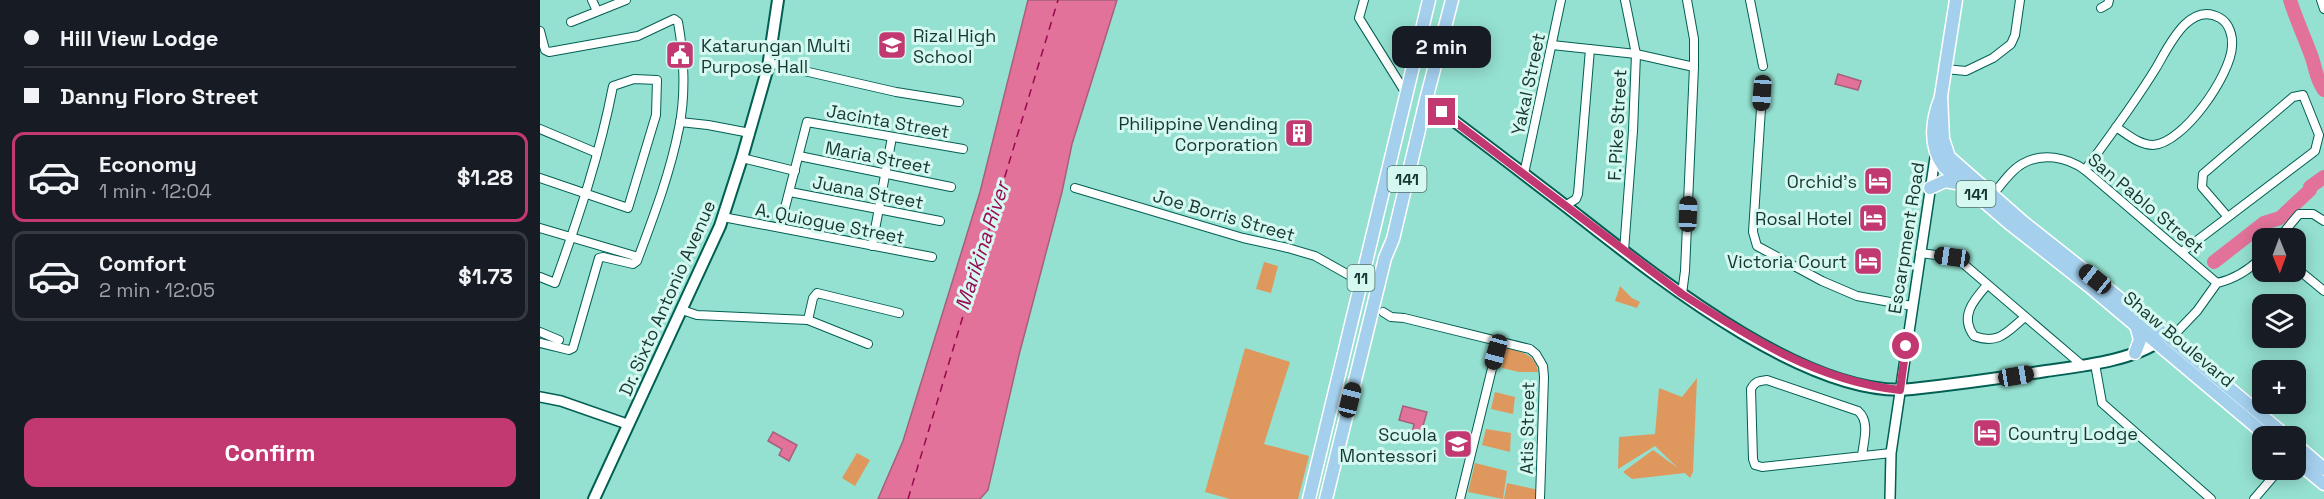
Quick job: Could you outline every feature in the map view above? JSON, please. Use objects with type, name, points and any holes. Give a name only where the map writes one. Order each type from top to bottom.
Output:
[{"type":"main road","name":"Dr. Sixto Antonio Avenue","points":[[594,499],[723,217],[750,133],[769,63],[778,0]]},
{"type":"main road","points":[[1416,96],[1429,0]]},
{"type":"main road","name":"11","points":[[1326,499],[1378,311],[1387,238],[1436,0]]},
{"type":"main road","name":"11","points":[[1309,499],[1386,171],[1416,96],[1445,0]]},
{"type":"main road","points":[[1416,96],[1452,0]]},
{"type":"main road","name":"141","points":[[1940,148],[1941,96],[1956,0]]},
{"type":"main road","points":[[1416,96],[1524,174],[1682,294],[1724,321],[1802,364],[1855,382],[1900,390],[1995,380],[2100,363],[2135,353],[2167,340]]},
{"type":"main road","name":"141","points":[[1940,148],[1933,123],[1934,112],[1941,96]]},
{"type":"main road","name":"Shaw Boulevard","points":[[1940,148],[1944,167],[2136,325],[2167,340],[2257,426]]},
{"type":"main road","name":"Shaw Boulevard","points":[[1940,148],[1992,196],[2274,426]]},
{"type":"main road","points":[[1930,188],[1942,181],[1964,184]]},
{"type":"main road","points":[[2135,353],[2140,340],[2136,325]]},
{"type":"main road","points":[[2100,363],[2128,360],[2167,340]]},
{"type":"main road","points":[[2306,453],[2324,469]]},
{"type":"main road","points":[[2306,469],[2324,484]]},
{"type":"street","points":[[592,0],[597,11]]},
{"type":"street","points":[[571,22],[626,0]]},
{"type":"street","points":[[1364,0],[1359,18],[1416,96]]},
{"type":"street","name":"Yakal Street","points":[[1524,174],[1561,0]]},
{"type":"street","name":"F. Pike Street","points":[[1624,251],[1636,54],[1625,0]]},
{"type":"street","points":[[1682,294],[1694,68],[1694,39],[1687,0]]},
{"type":"street","points":[[1750,0],[1763,66]]},
{"type":"street","points":[[1945,69],[1966,70],[1976,67],[2000,54],[2011,44],[2020,0]]},
{"type":"street","points":[[2321,0],[2324,9]]},
{"type":"street","points":[[2085,170],[2116,127],[2134,105],[2181,27],[2193,17],[2201,15],[2216,16],[2224,21],[2232,39],[2232,54],[2227,69],[2208,101],[2197,114],[2166,141],[2159,144],[2141,143],[2116,127]]},
{"type":"street","points":[[540,31],[545,50],[549,52],[638,36],[674,19],[678,22],[682,52],[680,122],[661,194],[637,263],[599,258],[573,348],[569,350],[540,343]]},
{"type":"street","points":[[1552,45],[1636,54],[1694,68]]},
{"type":"street","points":[[1566,206],[1576,199],[1578,194],[1590,49]]},
{"type":"street","points":[[769,63],[896,92],[959,102]]},
{"type":"street","points":[[540,178],[585,195],[628,208],[656,115],[657,80],[634,79],[613,86],[585,195],[555,283],[540,277]]},
{"type":"street","points":[[1762,93],[1753,232],[1757,246],[1822,281],[1857,296],[1912,306]]},
{"type":"street","points":[[2182,252],[2315,151],[2319,135],[2303,95],[2293,97],[2203,174],[2202,187],[2227,216]]},
{"type":"street","points":[[680,122],[750,133]]},
{"type":"street","name":"Jacinta Street","points":[[799,156],[807,122],[963,149]]},
{"type":"street","points":[[540,129],[597,153]]},
{"type":"street","points":[[872,246],[892,137]]},
{"type":"street","name":"Escarpment Road","points":[[1890,499],[1891,451],[1930,188],[1940,148]]},
{"type":"street","points":[[780,227],[799,156]]},
{"type":"street","name":"Maria Street","points":[[799,156],[951,187]]},
{"type":"street","points":[[742,158],[795,171]]},
{"type":"street","name":"San Pablo Street","points":[[1992,196],[2015,170],[2029,161],[2057,158],[2069,161],[2085,170],[2217,283]]},
{"type":"street","name":"Joe Borris Street","points":[[1075,188],[1243,238],[1306,254],[1360,282]]},
{"type":"street","name":"Juana Street","points":[[790,192],[940,222]]},
{"type":"street","points":[[2287,228],[2299,214],[2313,214],[2324,221]]},
{"type":"street","name":"A. Quiogue Street","points":[[723,217],[932,258]]},
{"type":"street","points":[[540,228],[635,256]]},
{"type":"street","points":[[1920,253],[1959,260],[2083,366]]},
{"type":"street","points":[[2167,340],[2197,311],[2217,283],[2228,280],[2252,267]]},
{"type":"street","points":[[2306,276],[2324,291]]},
{"type":"street","points":[[1987,285],[1970,304],[1969,330],[1974,336],[1992,340],[1999,338],[2025,317]]},
{"type":"street","points":[[808,321],[813,298],[817,293],[899,313]]},
{"type":"street","points":[[682,310],[697,315],[808,321],[868,344]]},
{"type":"street","name":"Atis Street","points":[[1378,311],[1391,317],[1499,340],[1530,349],[1536,354],[1543,366],[1544,377],[1540,499]]},
{"type":"street","points":[[540,332],[559,340]]},
{"type":"street","points":[[1460,499],[1499,340]]},
{"type":"street","points":[[2100,363],[2102,403],[2211,499]]},
{"type":"street","points":[[1867,455],[1863,416],[1858,411],[1767,380],[1753,384],[1751,389],[1755,465],[1762,467],[1867,455],[1891,451]]},
{"type":"street","points":[[540,397],[561,401],[627,424]]},
{"type":"street","points":[[2254,499],[2270,480]]},
{"type":"shaded area","points":[[1264,262],[1278,266],[1271,293],[1256,289]]},
{"type":"shaded area","points":[[1620,286],[1632,298],[1640,302],[1637,308],[1615,301]]},
{"type":"shaded area","points":[[1245,348],[1290,362],[1264,444],[1309,456],[1298,499],[1230,499],[1205,492]]},
{"type":"shaded area","points":[[1506,348],[1531,358],[1538,372],[1519,372],[1502,368]]},
{"type":"shaded area","points":[[1697,378],[1693,472],[1690,478],[1685,473],[1632,479],[1623,472],[1653,450],[1678,468],[1655,446],[1618,469],[1619,437],[1655,434],[1659,388],[1682,397]]},
{"type":"shaded area","points":[[1495,392],[1515,397],[1513,414],[1491,409]]},
{"type":"shaded area","points":[[1486,429],[1511,433],[1510,452],[1482,445]]},
{"type":"shaded area","points":[[857,453],[870,460],[855,486],[842,478]]},
{"type":"shaded area","points":[[1475,463],[1507,471],[1503,499],[1468,492]]},
{"type":"shaded area","points":[[1507,483],[1539,490],[1537,499],[1504,499]]},
{"type":"water","name":"Marikina River","points":[[1028,0],[1117,0],[1072,144],[988,490],[980,499],[878,499],[903,441],[980,192]]},
{"type":"water","points":[[1838,74],[1861,81],[1858,90],[1835,84]]},
{"type":"water","points":[[1403,406],[1427,412],[1420,436],[1412,434],[1414,424],[1399,420]]},
{"type":"water","points":[[773,432],[797,445],[789,461],[779,455],[782,449],[768,441]]},
{"type":"waterway","points":[[2290,0],[2317,77],[2324,90]]},
{"type":"waterway","points":[[2214,262],[2264,223],[2280,218],[2310,190],[2310,187],[2324,177]]},
{"type":"ferry route","points":[[908,499],[1058,0]]},
{"type":"place","name":"Rizal High School","points":[[892,45]]},
{"type":"place","name":"Katarungan Multi Purpose Hall","points":[[680,55]]},
{"type":"place","name":"Philippine Vending Corporation","points":[[1299,133]]},
{"type":"place","name":"Orchid's","points":[[1878,181]]},
{"type":"place","name":"Rosal Hotel","points":[[1873,218]]},
{"type":"place","name":"Victoria Court","points":[[1868,261]]},
{"type":"place","name":"Country Lodge","points":[[1987,433]]},
{"type":"place","name":"Scuola Montessori","points":[[1458,444]]},
{"type":"route","points":[[1442,112],[1682,294],[1724,321],[1802,364],[1877,388],[1900,390],[1906,346]]}]
